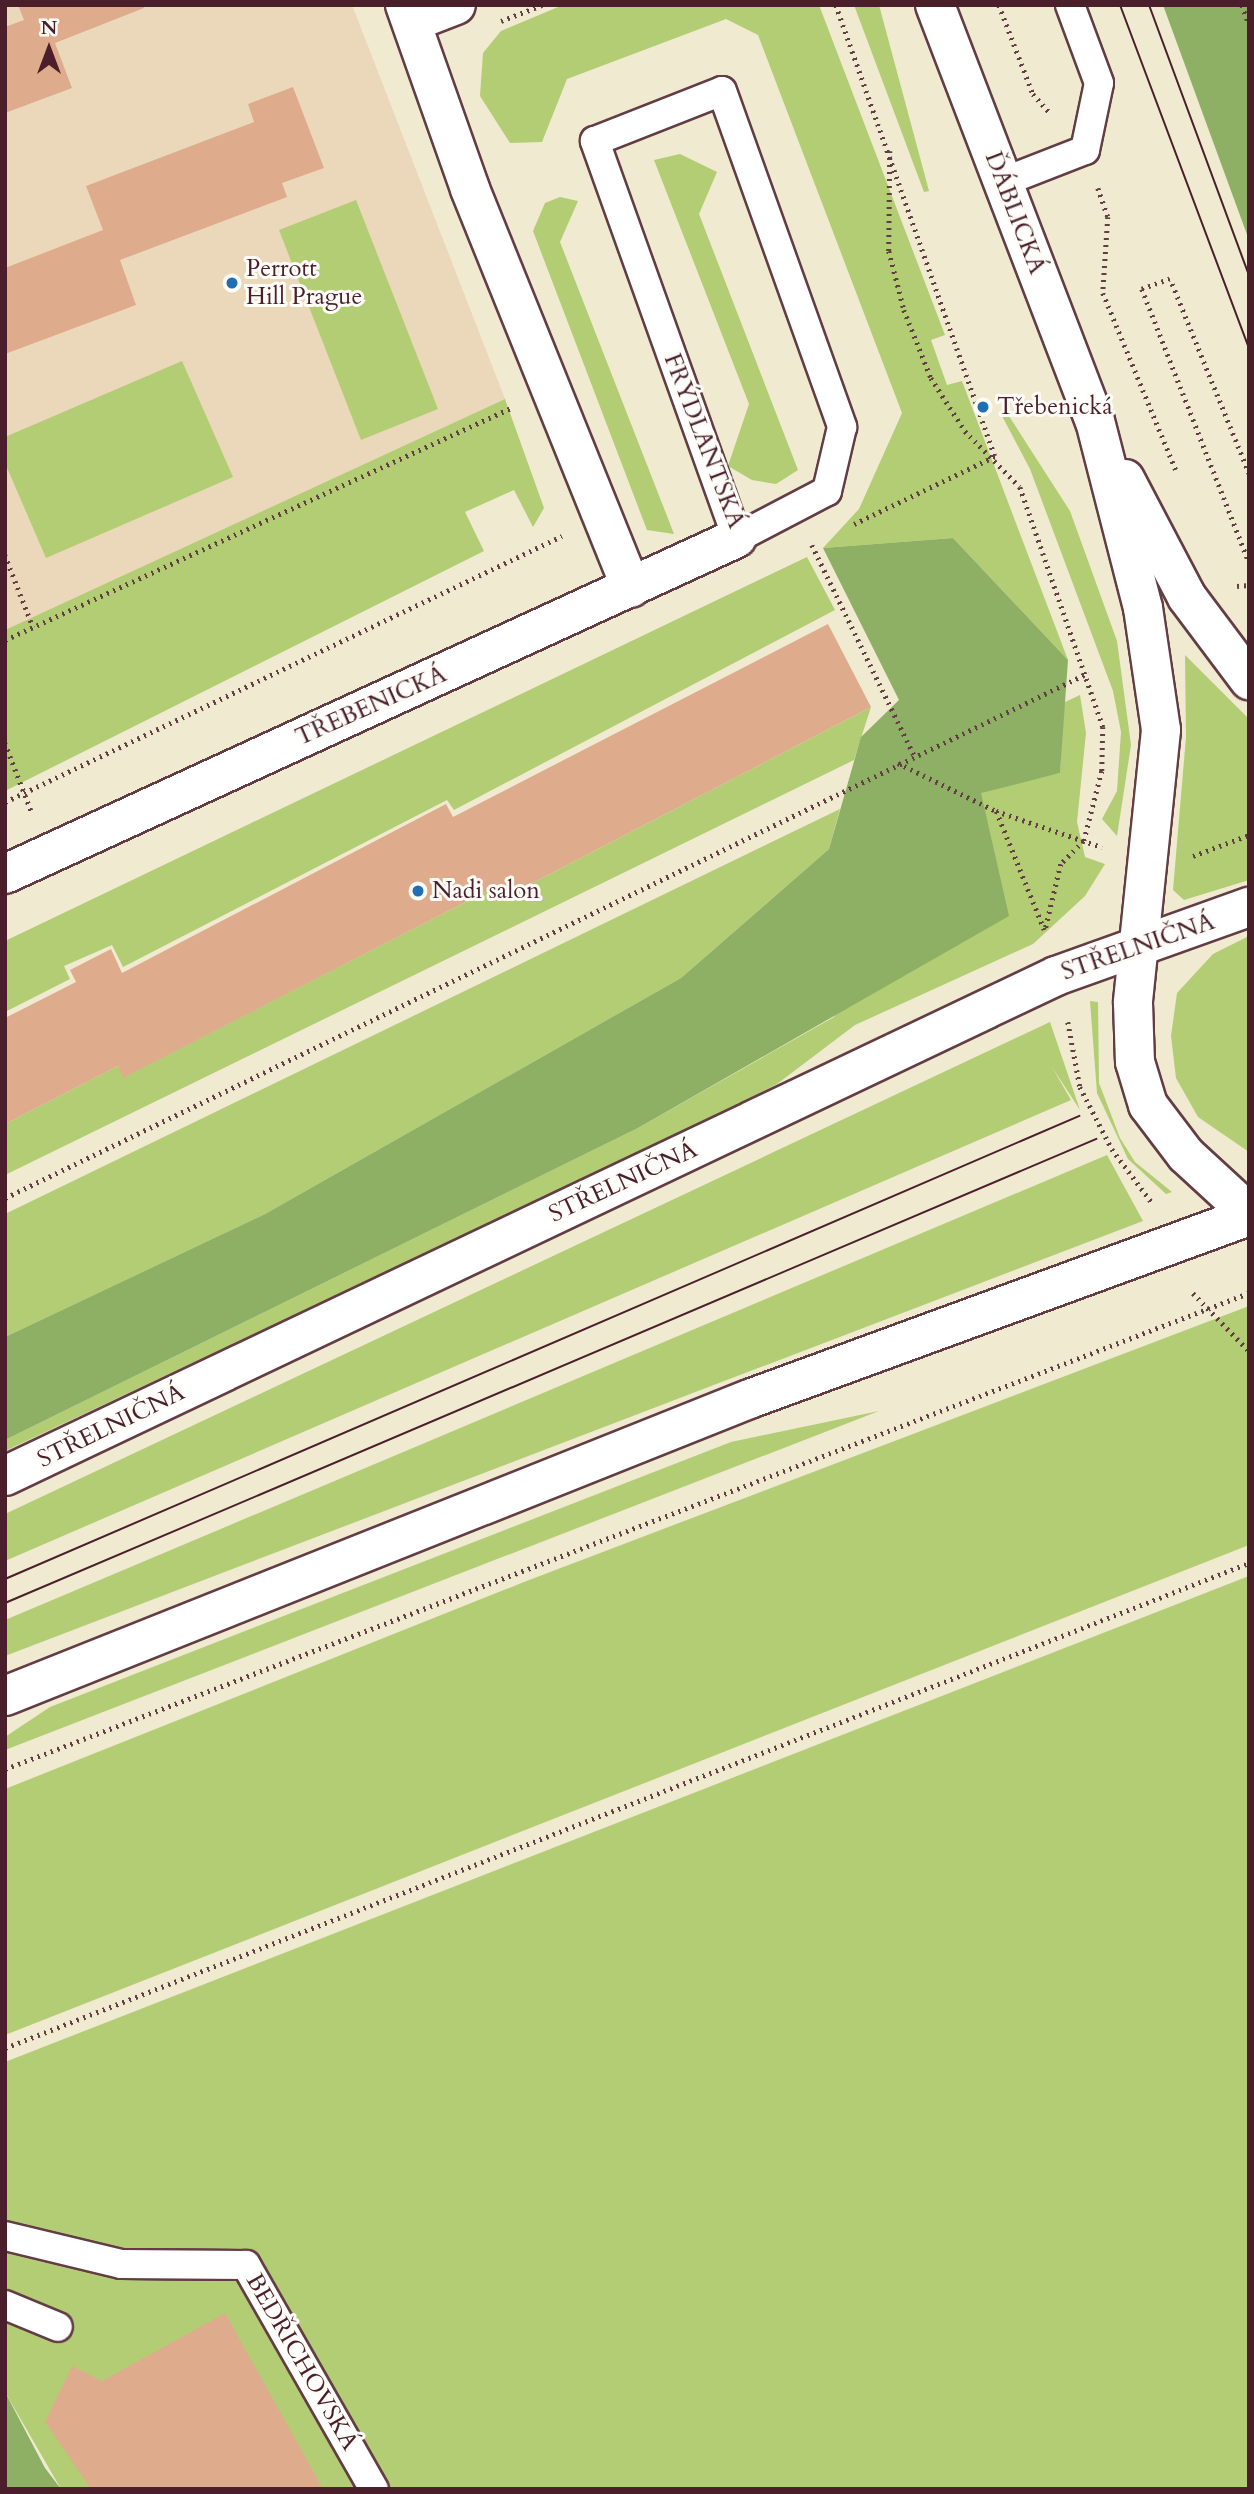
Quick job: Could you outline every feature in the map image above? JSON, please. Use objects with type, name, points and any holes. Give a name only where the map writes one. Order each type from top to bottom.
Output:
[{"type":"main road","points":[[456,5],[409,14],[470,189],[631,588]]},
{"type":"main road","name":"ĎÁBLICKÁ","points":[[935,5],[1095,421]]},
{"type":"main road","points":[[1095,421],[1187,597],[1249,680]]},
{"type":"main road","points":[[5,1696],[752,1398],[1249,1214],[1186,1155],[1148,1105],[1135,1062],[1139,946],[1161,730],[1143,608],[1095,421]]},
{"type":"main road","name":"TŘEBENICKÁ","points":[[5,874],[737,538]]},
{"type":"main road","name":"STŘELNIČNÁ","points":[[5,1476],[1056,976],[1249,907]]},
{"type":"lane","points":[[1003,182],[1085,150],[1100,83],[1070,5]]},
{"type":"lane","name":"FRÝDLANTSKÁ","points":[[722,91],[842,427],[827,491],[737,538],[596,141],[722,91]]},
{"type":"lane","name":"BEDŘICHOVSKÁ","points":[[5,2236],[121,2264],[246,2265],[374,2489]]},
{"type":"lane","points":[[5,2305],[58,2327]]},
{"type":"path","points":[[836,5],[983,407],[995,456]]},
{"type":"path","points":[[999,5],[1033,94],[1085,150],[1108,217],[1103,293],[1177,474]]},
{"type":"path","points":[[1242,5],[1249,24]]},
{"type":"path","points":[[890,151],[889,251],[904,310],[931,378],[965,431],[995,456],[1020,487],[1088,673],[1102,738],[1084,841],[1061,864],[1045,931],[996,811]]},
{"type":"path","points":[[1249,474],[1170,278],[1142,289],[1249,562]]},
{"type":"path","points":[[5,640],[514,407],[519,419]]},
{"type":"path","points":[[5,802],[562,536],[560,526]]},
{"type":"path","points":[[811,544],[914,755]]},
{"type":"path","points":[[5,555],[33,627]]},
{"type":"path","points":[[1230,582],[1249,585]]},
{"type":"path","points":[[5,1198],[914,755],[1088,673]]},
{"type":"path","points":[[898,763],[996,811],[1113,852]]},
{"type":"path","points":[[1187,858],[1249,835]]},
{"type":"path","points":[[1193,1293],[1203,1308],[1249,1351]]},
{"type":"path","points":[[5,1769],[1203,1308],[1249,1293]]},
{"type":"path","points":[[5,2048],[1249,1563]]},
{"type":"shaded area","name":"Perrott Hill Prague","points":[[5,5],[352,5],[505,399],[5,630]]},
{"type":"green space","points":[[563,5],[819,5],[945,335],[931,340],[947,385],[962,381],[1068,660],[953,538],[823,548],[859,509],[902,413],[758,35],[726,19],[567,79],[542,142],[510,143],[480,96],[483,53],[501,31]]},
{"type":"green space","points":[[854,5],[879,5],[929,191],[924,192]]},
{"type":"green space","points":[[1163,5],[1249,5],[1249,240]]},
{"type":"green space","points":[[680,154],[717,172],[699,214],[798,470],[776,484],[752,480],[728,466],[749,404],[654,160]]},
{"type":"green space","points":[[560,197],[578,201],[560,242],[674,534],[647,530],[533,231],[545,203]]},
{"type":"green space","points":[[356,200],[438,409],[361,440],[279,230]]},
{"type":"green space","points":[[182,361],[233,477],[46,558],[5,463],[5,437]]},
{"type":"green space","points":[[505,399],[544,508],[533,527],[514,490],[465,512],[484,551],[5,791],[5,630]]},
{"type":"green space","points":[[1007,413],[1070,511],[1117,641],[1131,745],[1117,836],[1102,819],[1117,791],[1121,732],[1113,691],[1030,469],[1001,414]]},
{"type":"green space","points":[[953,538],[1068,660],[1060,773],[981,793],[1009,916],[638,1128],[5,1440],[5,1337],[265,1214],[681,978],[829,849],[861,737],[899,700],[823,548]]},
{"type":"green space","points":[[807,557],[835,610],[454,810],[447,800],[123,967],[112,945],[64,966],[70,979],[5,1012],[5,941]]},
{"type":"green space","points":[[1185,655],[1249,719],[1249,880],[1184,900],[1173,890],[1186,737]]},
{"type":"green space","points":[[1080,695],[1086,733],[1077,822],[1085,857],[1105,864],[1085,896],[1033,944],[855,1025],[777,1084],[697,1126],[5,1451],[5,1440],[638,1128],[834,1017],[981,792],[1060,773],[1063,703]]},
{"type":"green space","points":[[871,707],[854,760],[5,1175],[5,1124],[118,1066],[124,1077],[489,890],[496,902]]},
{"type":"green space","points":[[840,809],[829,849],[681,978],[265,1214],[5,1337],[5,1214]]},
{"type":"green space","points":[[1249,936],[1249,1152],[1198,1117],[1176,1078],[1171,1036],[1177,993],[1213,954]]},
{"type":"green space","points":[[1090,1001],[1098,1002],[1099,1083],[1120,1138],[1135,1162],[1172,1192],[1166,1194],[1128,1159],[1097,1093]]},
{"type":"green space","points":[[1050,1022],[1080,1110],[1052,1067],[1071,1100],[5,1561],[5,1514]]},
{"type":"green space","points":[[1107,1155],[1143,1221],[5,1656],[5,1620]]},
{"type":"green space","points":[[1249,1306],[1249,1545],[5,2035],[5,1789],[524,1582]]},
{"type":"green space","points":[[879,1411],[5,1750],[5,1737],[50,1707],[731,1442]]},
{"type":"green space","points":[[1249,1576],[1249,2489],[61,2489],[5,2392],[5,2062]]},
{"type":"green space","points":[[5,2392],[45,2468],[61,2489],[5,2489]]},
{"type":"building","points":[[18,5],[144,5],[144,8],[55,43],[72,88],[5,113],[5,27],[24,20]]},
{"type":"building","points":[[293,87],[324,168],[282,183],[287,197],[120,260],[136,305],[5,354],[5,268],[103,230],[86,186],[254,122],[248,104]]},
{"type":"building","points":[[828,624],[871,707],[496,902],[489,890],[123,1078],[118,1066],[5,1124],[5,1018],[76,982],[70,970],[111,949],[122,973],[446,804],[453,817]]},
{"type":"building","points":[[225,2313],[323,2489],[91,2489],[45,2422],[72,2366],[102,2381]]},
{"type":"tram line","points":[[1120,5],[1249,349]]},
{"type":"tram line","points":[[1149,5],[1249,275]]},
{"type":"tram line","points":[[5,1579],[1079,1116]]},
{"type":"tram line","points":[[5,1603],[1096,1139]]},
{"type":"place","name":"Perrott Hill Prague","points":[[232,283]]},
{"type":"place","name":"Třebenická","points":[[983,407]]},
{"type":"place","name":"Nadi salon","points":[[418,891]]}]
